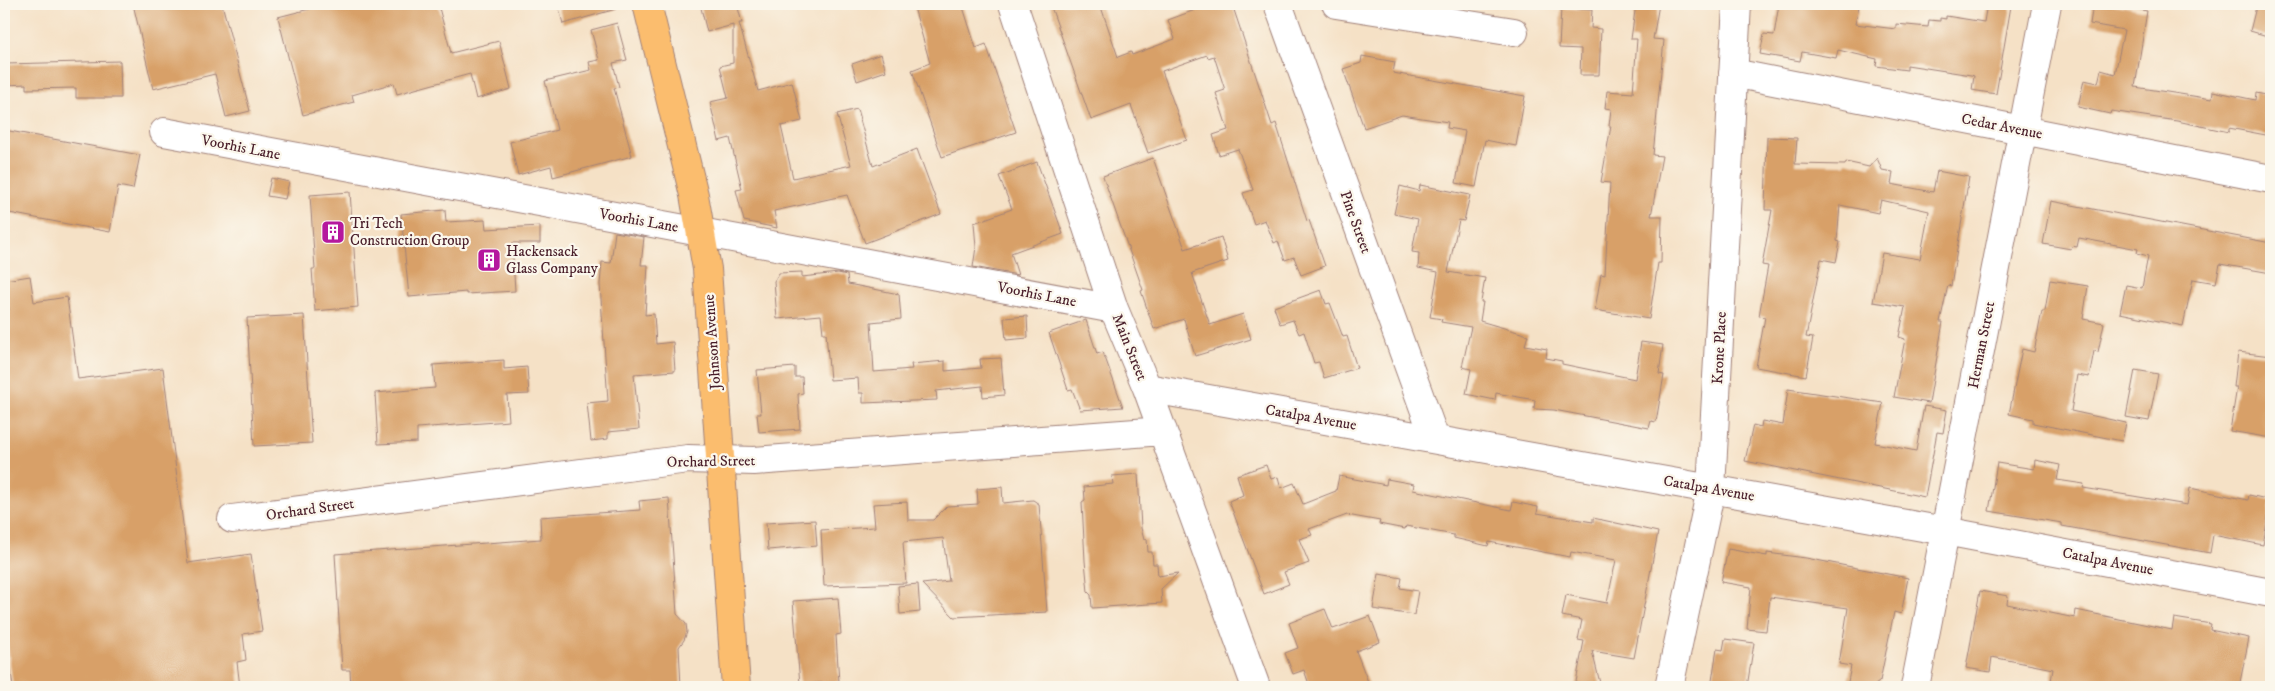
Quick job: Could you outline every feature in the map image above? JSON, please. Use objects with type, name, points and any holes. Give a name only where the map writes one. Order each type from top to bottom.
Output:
[{"type":"main road","name":"Johnson Avenue","points":[[647,4],[694,195],[706,269],[736,687]]},
{"type":"street","name":"Main Street","points":[[1014,4],[1114,309],[1147,388],[1256,687]]},
{"type":"street","name":"Pine Street","points":[[1278,4],[1435,440]]},
{"type":"street","points":[[1336,4],[1514,32]]},
{"type":"street","name":"Krone Place","points":[[1669,687],[1712,489],[1736,4]]},
{"type":"street","name":"Herman Street","points":[[1915,687],[2047,4]]},
{"type":"street","name":"Cedar Avenue","points":[[1733,73],[2271,179]]},
{"type":"street","name":"Voorhis Lane","points":[[164,132],[1114,309]]},
{"type":"street","name":"Catalpa Avenue","points":[[1147,388],[1945,531],[2271,592]]},
{"type":"street","name":"Orchard Street","points":[[232,519],[688,459],[754,461],[1163,432]]},
{"type":"building","points":[[133,4],[222,4],[250,111],[226,117],[215,74],[153,89]]},
{"type":"building","points":[[329,4],[438,4],[451,53],[499,41],[511,89],[476,99],[470,74],[397,94],[394,83],[352,95],[354,102],[303,115],[278,17]]},
{"type":"building","points":[[558,4],[615,4],[616,9],[563,24]]},
{"type":"building","points":[[700,4],[737,4],[742,23],[739,23],[758,91],[792,82],[802,121],[781,126],[793,178],[851,165],[837,114],[857,109],[873,166],[917,149],[941,214],[865,243],[847,195],[774,211],[777,228],[744,221],[736,190],[742,189],[730,138],[719,141],[710,102],[728,98],[720,66],[733,63],[733,25],[707,32]]},
{"type":"building","points":[[913,4],[962,4],[976,48],[986,44],[1016,132],[942,157],[912,70],[930,63]]},
{"type":"building","points":[[1050,4],[1100,4],[1118,57],[1131,52],[1132,55],[1175,39],[1168,20],[1195,10],[1193,4],[1232,4],[1272,125],[1276,123],[1307,221],[1309,220],[1325,266],[1301,275],[1294,257],[1285,260],[1278,241],[1274,243],[1265,220],[1254,224],[1243,193],[1253,190],[1238,149],[1219,155],[1213,135],[1228,130],[1216,93],[1225,90],[1214,56],[1208,58],[1207,55],[1162,71],[1187,140],[1148,153],[1131,105],[1091,120]]},
{"type":"building","points":[[1636,4],[1659,4],[1653,39],[1664,40],[1653,155],[1662,156],[1651,216],[1662,216],[1661,263],[1658,263],[1649,319],[1595,310],[1601,274],[1605,275],[1610,183],[1601,182],[1611,126],[1609,126],[1611,109],[1605,108],[1607,91],[1633,93],[1637,39],[1631,39]]},
{"type":"building","points":[[1779,4],[1849,4],[1859,6],[1855,24],[1896,29],[1896,24],[1928,27],[1929,20],[1940,21],[1940,18],[1946,19],[1946,16],[1984,22],[1987,4],[2011,6],[1996,94],[1972,90],[1974,76],[1971,75],[1907,65],[1907,70],[1876,66],[1877,59],[1838,50],[1836,58],[1802,52],[1800,61],[1760,54],[1764,34],[1774,35]]},
{"type":"building","points":[[2093,4],[2110,4],[2147,11],[2135,87],[2212,99],[2213,91],[2255,100],[2256,93],[2271,96],[2271,136],[2229,128],[2229,132],[2177,121],[2111,111],[2110,114],[2078,107],[2084,80],[2098,83],[2101,70],[2115,74],[2124,30],[2090,24]]},
{"type":"building","points":[[2256,7],[2271,11],[2271,37],[2250,31]]},
{"type":"building","points":[[1561,8],[1592,10],[1591,28],[1601,29],[1599,75],[1580,75],[1581,49],[1559,48]]},
{"type":"building","points":[[617,23],[627,60],[613,63],[619,87],[614,88],[632,156],[553,177],[551,166],[518,175],[510,142],[557,130],[545,81],[591,70],[589,62],[599,60],[591,30]]},
{"type":"building","points":[[881,54],[886,71],[857,81],[852,64]]},
{"type":"building","points":[[1362,56],[1395,62],[1393,73],[1525,96],[1516,146],[1485,140],[1476,187],[1456,183],[1465,131],[1447,128],[1448,122],[1402,115],[1364,128],[1343,69],[1361,63]]},
{"type":"building","points":[[120,61],[121,98],[76,98],[76,88],[26,89],[26,84],[6,85],[6,64]]},
{"type":"building","points":[[4,130],[140,155],[133,189],[118,186],[110,232],[4,212]]},
{"type":"building","points":[[1767,137],[1797,138],[1795,164],[1845,165],[1846,162],[1869,167],[1877,158],[1882,170],[1893,172],[1891,184],[1933,192],[1937,171],[1969,177],[1951,286],[1948,285],[1940,322],[1943,322],[1929,403],[1894,397],[1905,339],[1899,337],[1905,307],[1873,302],[1882,253],[1920,259],[1929,211],[1881,200],[1878,213],[1840,205],[1837,241],[1840,242],[1836,262],[1821,259],[1806,337],[1813,338],[1806,376],[1756,367],[1765,317],[1759,316],[1768,266],[1762,265],[1772,210],[1765,210]]},
{"type":"building","points":[[1153,158],[1185,249],[1221,237],[1228,261],[1192,273],[1210,325],[1243,314],[1251,339],[1195,356],[1184,319],[1154,329],[1141,291],[1143,290],[1103,176]]},
{"type":"building","points":[[1037,162],[1063,234],[1011,253],[1018,275],[973,267],[976,247],[974,223],[1012,209],[999,176]]},
{"type":"building","points":[[271,178],[289,182],[285,199],[267,196]]},
{"type":"building","points":[[1420,185],[1470,195],[1464,221],[1459,220],[1448,272],[1485,278],[1480,321],[1528,335],[1525,345],[1547,349],[1546,358],[1562,361],[1562,364],[1635,379],[1641,342],[1663,345],[1659,374],[1664,375],[1656,422],[1651,421],[1649,428],[1554,410],[1534,409],[1535,400],[1496,393],[1495,400],[1466,394],[1471,369],[1462,367],[1471,327],[1441,322],[1442,319],[1430,317],[1438,272],[1418,268],[1419,253],[1412,252],[1418,219],[1394,214],[1400,186],[1419,191]]},
{"type":"building","name":"Tri Tech Construction Group","points":[[350,192],[358,307],[315,311],[312,269],[315,269],[310,195]]},
{"type":"building","points":[[2051,201],[2271,243],[2271,273],[2220,264],[2216,283],[2193,279],[2183,326],[2120,313],[2126,285],[2142,288],[2148,256],[2137,253],[2138,249],[2079,238],[2077,247],[2072,246],[2071,249],[2043,244]]},
{"type":"building","points":[[445,210],[446,222],[485,220],[486,229],[540,226],[540,243],[512,243],[515,291],[466,294],[466,292],[409,297],[401,214]]},
{"type":"building","points":[[615,232],[644,237],[641,265],[648,265],[645,315],[654,314],[656,344],[673,342],[675,371],[634,374],[639,429],[608,432],[608,439],[591,441],[587,403],[608,401],[600,284],[602,262],[611,263]]},
{"type":"building","points":[[802,272],[802,277],[838,273],[847,275],[848,284],[899,294],[901,319],[871,322],[874,372],[912,369],[911,364],[945,361],[945,371],[981,368],[980,359],[1001,358],[1004,395],[983,397],[982,386],[936,391],[937,400],[863,403],[863,393],[859,393],[858,378],[830,380],[826,333],[823,333],[821,315],[777,319],[774,281],[779,273]]},
{"type":"building","points":[[30,276],[34,302],[67,297],[78,379],[163,368],[188,563],[251,554],[262,631],[243,634],[246,660],[237,662],[240,687],[13,687],[4,616],[4,311],[9,310],[5,280]]},
{"type":"building","points":[[2050,280],[2088,286],[2083,319],[2104,323],[2098,352],[2094,351],[2089,377],[2077,375],[2071,411],[2126,423],[2122,441],[2033,423],[2033,419],[2009,414],[2022,349],[2034,352],[2042,311],[2045,311]]},
{"type":"building","points":[[1321,290],[1326,304],[1330,303],[1343,337],[1347,336],[1357,368],[1324,378],[1319,362],[1314,363],[1304,332],[1299,334],[1293,320],[1280,324],[1274,307]]},
{"type":"building","points":[[304,315],[312,443],[254,446],[247,318]]},
{"type":"building","points":[[1027,316],[1028,338],[1006,340],[1004,318]]},
{"type":"building","points":[[1086,320],[1097,354],[1103,352],[1123,407],[1080,410],[1072,389],[1068,390],[1049,333]]},
{"type":"building","points":[[2238,352],[2271,356],[2271,438],[2230,431],[2237,387],[2234,387]]},
{"type":"building","points":[[504,360],[504,369],[527,367],[529,394],[507,395],[509,421],[417,428],[417,442],[378,444],[375,393],[435,388],[433,365]]},
{"type":"building","points":[[795,367],[795,377],[802,377],[803,393],[798,394],[800,429],[759,432],[757,414],[761,414],[757,370]]},
{"type":"building","points":[[2135,370],[2158,374],[2149,421],[2126,417]]},
{"type":"building","points":[[1788,389],[1883,403],[1875,443],[1916,451],[1924,406],[1947,410],[1943,433],[1937,432],[1925,497],[1745,461],[1753,425],[1761,427],[1762,421],[1783,425]]},
{"type":"building","points":[[2035,460],[2060,465],[2057,480],[2084,484],[2083,488],[2187,505],[2190,488],[2248,500],[2249,495],[2271,500],[2263,545],[2213,535],[2210,553],[2062,526],[2062,523],[1989,511],[1997,463],[2034,469]]},
{"type":"building","points":[[1266,465],[1271,479],[1278,477],[1281,488],[1294,483],[1303,504],[1336,491],[1339,476],[1386,485],[1387,479],[1414,484],[1413,490],[1511,510],[1513,502],[1538,507],[1537,513],[1593,522],[1593,518],[1658,532],[1634,658],[1592,651],[1601,687],[1575,687],[1584,641],[1578,640],[1582,620],[1562,616],[1566,595],[1607,603],[1616,560],[1571,552],[1570,557],[1489,542],[1488,546],[1454,538],[1454,535],[1406,526],[1405,529],[1379,524],[1380,521],[1347,515],[1309,529],[1312,535],[1299,539],[1309,563],[1284,572],[1289,584],[1264,594],[1229,501],[1243,495],[1237,475]]},
{"type":"building","points":[[1138,474],[1141,528],[1144,540],[1147,539],[1148,552],[1152,552],[1153,564],[1157,564],[1158,576],[1178,573],[1161,589],[1162,603],[1092,608],[1091,595],[1088,592],[1085,561],[1082,502],[1085,500],[1084,487],[1113,484],[1112,476]]},
{"type":"building","points":[[1002,487],[1003,503],[1033,500],[1039,504],[1047,612],[954,617],[922,584],[949,581],[943,538],[903,542],[906,583],[824,586],[821,530],[875,527],[873,504],[907,502],[908,520],[933,520],[947,506],[978,504],[977,489]]},
{"type":"building","points":[[669,498],[677,614],[686,624],[687,632],[679,647],[681,687],[351,687],[350,670],[342,670],[335,554],[541,539],[540,517],[640,510],[639,501]]},
{"type":"building","points":[[815,520],[817,546],[768,550],[766,523]]},
{"type":"building","points":[[1728,549],[1767,556],[1767,553],[1806,558],[1908,578],[1901,614],[1894,612],[1880,681],[1873,687],[1847,687],[1851,666],[1839,664],[1848,608],[1770,597],[1766,631],[1747,629],[1751,587],[1721,582]]},
{"type":"building","points":[[1379,574],[1402,578],[1400,588],[1418,591],[1414,615],[1373,609]]},
{"type":"building","points":[[918,584],[920,612],[900,614],[898,586]]},
{"type":"building","points":[[1980,591],[2008,596],[2007,604],[2075,618],[2076,610],[2172,630],[2174,618],[2211,624],[2210,630],[2249,638],[2239,687],[2090,687],[2051,681],[2053,669],[1992,657],[1990,672],[1966,668]]},
{"type":"building","points":[[838,598],[841,634],[836,635],[839,682],[800,684],[793,601]]},
{"type":"building","points":[[1325,609],[1333,629],[1370,616],[1380,642],[1356,651],[1370,687],[1310,687],[1304,670],[1293,674],[1285,653],[1298,648],[1289,623]]},
{"type":"building","points":[[1725,639],[1754,643],[1747,687],[1711,687],[1717,649],[1723,650]]},
{"type":"place","name":"Tri Tech Construction Group","points":[[333,232]]},
{"type":"place","name":"Hackensack Glass Company","points":[[489,260]]}]
